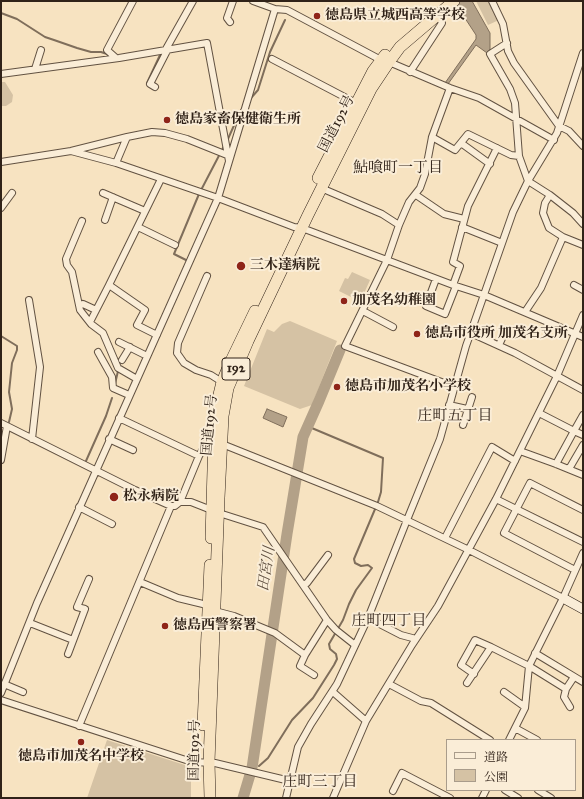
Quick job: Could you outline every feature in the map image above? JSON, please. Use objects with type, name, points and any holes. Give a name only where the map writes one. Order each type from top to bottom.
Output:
[{"type":"highway","name":"国道192号","points":[[215,511],[222,444],[223,416],[228,388],[298,228],[356,103],[373,71],[447,5]]},
{"type":"highway","name":"国道192号","points":[[203,798],[215,511],[214,436],[216,410],[222,382],[240,340],[298,228],[321,188],[385,61]]},
{"type":"highway","name":"国道192号","points":[[205,762],[210,798]]},
{"type":"street","points":[[116,58],[107,50],[132,1]]},
{"type":"street","points":[[155,87],[150,84],[192,1]]},
{"type":"street","points":[[230,22],[227,18],[233,1]]},
{"type":"street","points":[[253,1],[275,9],[287,10],[385,61],[450,88],[480,98],[554,140]]},
{"type":"street","points":[[492,1],[503,24],[508,51],[514,63],[559,126],[569,131],[583,146]]},
{"type":"street","points":[[410,72],[442,23],[447,5]]},
{"type":"street","points":[[1,693],[16,651],[30,623],[37,603],[79,507],[218,198],[275,9]]},
{"type":"street","points":[[1,74],[116,58],[207,43],[225,144],[223,153]]},
{"type":"street","points":[[507,43],[490,54],[510,89],[515,103],[519,156],[528,181],[550,195],[573,213],[583,224]]},
{"type":"street","points":[[35,69],[42,50]]},
{"type":"street","points":[[286,798],[298,747],[332,692],[368,618],[440,438],[471,333],[513,212],[528,181],[554,140],[583,53]]},
{"type":"street","points":[[272,59],[356,103]]},
{"type":"street","points":[[450,88],[432,137],[425,174],[420,188],[409,202],[387,260],[345,346],[455,386]]},
{"type":"street","points":[[1,162],[71,151],[152,132],[165,133],[187,139],[223,153],[229,162]]},
{"type":"street","points":[[432,137],[455,150],[468,134],[511,155],[519,156]]},
{"type":"street","points":[[116,163],[127,137]]},
{"type":"street","points":[[461,143],[490,164]]},
{"type":"street","points":[[436,278],[426,306],[445,314],[460,266],[453,262],[468,206],[498,148]]},
{"type":"street","points":[[71,151],[116,163],[218,198],[484,295],[583,337]]},
{"type":"street","points":[[90,322],[161,179]]},
{"type":"street","points":[[321,188],[382,214],[399,225]]},
{"type":"street","points":[[1,208],[12,193]]},
{"type":"street","points":[[103,193],[145,211]]},
{"type":"street","points":[[416,195],[444,214],[464,220]]},
{"type":"street","points":[[550,195],[545,203],[543,213],[544,218],[550,228],[563,237],[583,245]]},
{"type":"street","points":[[105,220],[113,198]]},
{"type":"street","points":[[82,221],[66,259],[67,265],[72,272],[80,310],[90,322],[103,333],[118,368],[137,378]]},
{"type":"street","points":[[138,227],[175,245]]},
{"type":"street","points":[[462,227],[502,243]]},
{"type":"street","points":[[525,312],[541,288],[563,237]]},
{"type":"street","points":[[207,276],[178,343],[177,353],[184,363],[196,370],[211,375],[222,382]]},
{"type":"street","points":[[109,285],[144,310],[137,325],[156,335]]},
{"type":"street","points":[[574,285],[583,290]]},
{"type":"street","points":[[29,300],[40,367],[32,439]]},
{"type":"street","points":[[83,304],[96,310]]},
{"type":"street","points":[[363,311],[393,327]]},
{"type":"street","points":[[333,798],[366,721],[438,606],[496,499],[557,376],[583,315]]},
{"type":"street","points":[[471,333],[515,352],[583,390]]},
{"type":"street","points":[[499,345],[504,334]]},
{"type":"street","points":[[119,342],[147,356]]},
{"type":"street","points":[[122,360],[130,347]]},
{"type":"street","points":[[98,352],[112,378],[113,388],[130,396]]},
{"type":"street","points":[[463,425],[472,397]]},
{"type":"street","points":[[449,405],[467,409]]},
{"type":"street","points":[[539,413],[583,435]]},
{"type":"street","points":[[556,464],[583,415]]},
{"type":"street","points":[[119,418],[199,456]]},
{"type":"street","points":[[1,460],[4,424],[171,506],[175,506],[180,502],[199,456],[208,440],[214,436]]},
{"type":"street","points":[[109,439],[133,450]]},
{"type":"street","points":[[222,444],[407,520],[469,550],[583,609]]},
{"type":"street","points":[[569,469],[583,445]]},
{"type":"street","points":[[445,538],[492,448],[515,460]]},
{"type":"street","points":[[520,451],[583,475]]},
{"type":"street","points":[[575,570],[504,533],[530,483],[583,510]]},
{"type":"street","points":[[496,499],[583,542]]},
{"type":"street","points":[[180,502],[192,502],[263,527],[327,620],[337,631],[355,645]]},
{"type":"street","points":[[80,726],[171,506]]},
{"type":"street","points":[[79,507],[112,524]]},
{"type":"street","points":[[510,739],[525,706],[529,666],[563,598],[583,553]]},
{"type":"street","points":[[303,585],[307,583],[328,555]]},
{"type":"street","points":[[68,654],[85,609],[77,607],[89,579]]},
{"type":"street","points":[[140,582],[178,598],[234,616],[273,632],[305,655]]},
{"type":"street","points":[[368,618],[401,635],[416,639]]},
{"type":"street","points":[[314,675],[300,666],[305,655],[327,620]]},
{"type":"street","points":[[30,623],[73,640]]},
{"type":"street","points":[[474,674],[461,665],[475,640],[529,666],[566,689]]},
{"type":"street","points":[[467,684],[491,647]]},
{"type":"street","points":[[535,653],[583,682]]},
{"type":"street","points":[[570,706],[564,697],[566,689],[574,677]]},
{"type":"street","points":[[4,684],[23,692]]},
{"type":"street","points":[[389,684],[421,701],[431,703],[488,739]]},
{"type":"street","points":[[332,692],[366,721]]},
{"type":"street","points":[[504,692],[525,706]]},
{"type":"street","points":[[1,700],[192,762],[205,762],[251,771],[290,781]]},
{"type":"street","points":[[515,728],[535,739]]},
{"type":"street","points":[[393,791],[402,773],[450,798]]},
{"type":"street","points":[[507,791],[518,798]]},
{"type":"street","points":[[541,791],[551,798]]},
{"type":"green space","points":[[476,1],[491,1],[499,20],[488,25]]},
{"type":"green space","points":[[1,82],[5,82],[13,95],[12,102],[6,106],[1,106]]},
{"type":"green space","points":[[352,272],[370,280],[362,298],[359,299],[339,291],[345,278],[348,279]]},
{"type":"green space","points":[[290,321],[337,341],[312,405],[300,409],[244,386],[267,329],[274,332],[282,324]]},
{"type":"green space","points":[[107,740],[191,767],[191,798],[87,798]]},
{"type":"shaded area","points":[[456,1],[472,1],[490,33],[490,49],[487,53],[476,45],[448,84],[445,83],[476,39],[476,35],[459,9]]},
{"type":"shaded area","points":[[267,409],[287,417],[283,427],[263,418]]},
{"type":"waterway","points":[[1,13],[17,19],[45,37],[91,52],[101,52],[107,54],[108,56]]},
{"type":"waterway","points":[[251,98],[258,90],[270,52],[285,20]]},
{"type":"waterway","points":[[147,83],[160,55]]},
{"type":"waterway","points":[[227,141],[241,110]]},
{"type":"waterway","points":[[188,261],[174,254],[199,194],[224,146]]},
{"type":"waterway","points":[[1,336],[17,346],[12,363],[9,392],[12,409],[9,422]]},
{"type":"waterway","name":"田宮川","points":[[243,798],[252,768],[303,437],[340,350]]},
{"type":"waterway","points":[[115,384],[118,371]]},
{"type":"waterway","points":[[86,461],[106,416],[112,398]]},
{"type":"waterway","points":[[259,766],[268,758],[292,720],[313,698],[334,665],[337,659],[336,654],[330,649],[329,644],[343,620],[356,590],[372,568],[368,565],[361,566],[355,563],[354,559],[381,492],[383,458],[307,426]]},
{"type":"place","name":"徳島県立城西高等学校","points":[[317,16]]},
{"type":"place","name":"徳島家畜保健衛生所","points":[[167,120]]},
{"type":"place","name":"三木達病院","points":[[241,266]]},
{"type":"place","name":"加茂名幼稚園","points":[[344,301]]},
{"type":"place","name":"徳島市役所 加茂名支所","points":[[417,334]]},
{"type":"place","name":"徳島市加茂名小学校","points":[[337,387]]},
{"type":"place","name":"松永病院","points":[[114,497]]},
{"type":"place","name":"徳島西警察署","points":[[165,626]]},
{"type":"place","name":"徳島市加茂名中学校","points":[[81,742]]},
{"type":"district","name":"鮎喰町一丁目","points":[[398,168]]},
{"type":"district","name":"庄町五丁目","points":[[455,416]]},
{"type":"district","name":"庄町四丁目","points":[[389,621]]},
{"type":"district","name":"庄町三丁目","points":[[320,782]]}]
